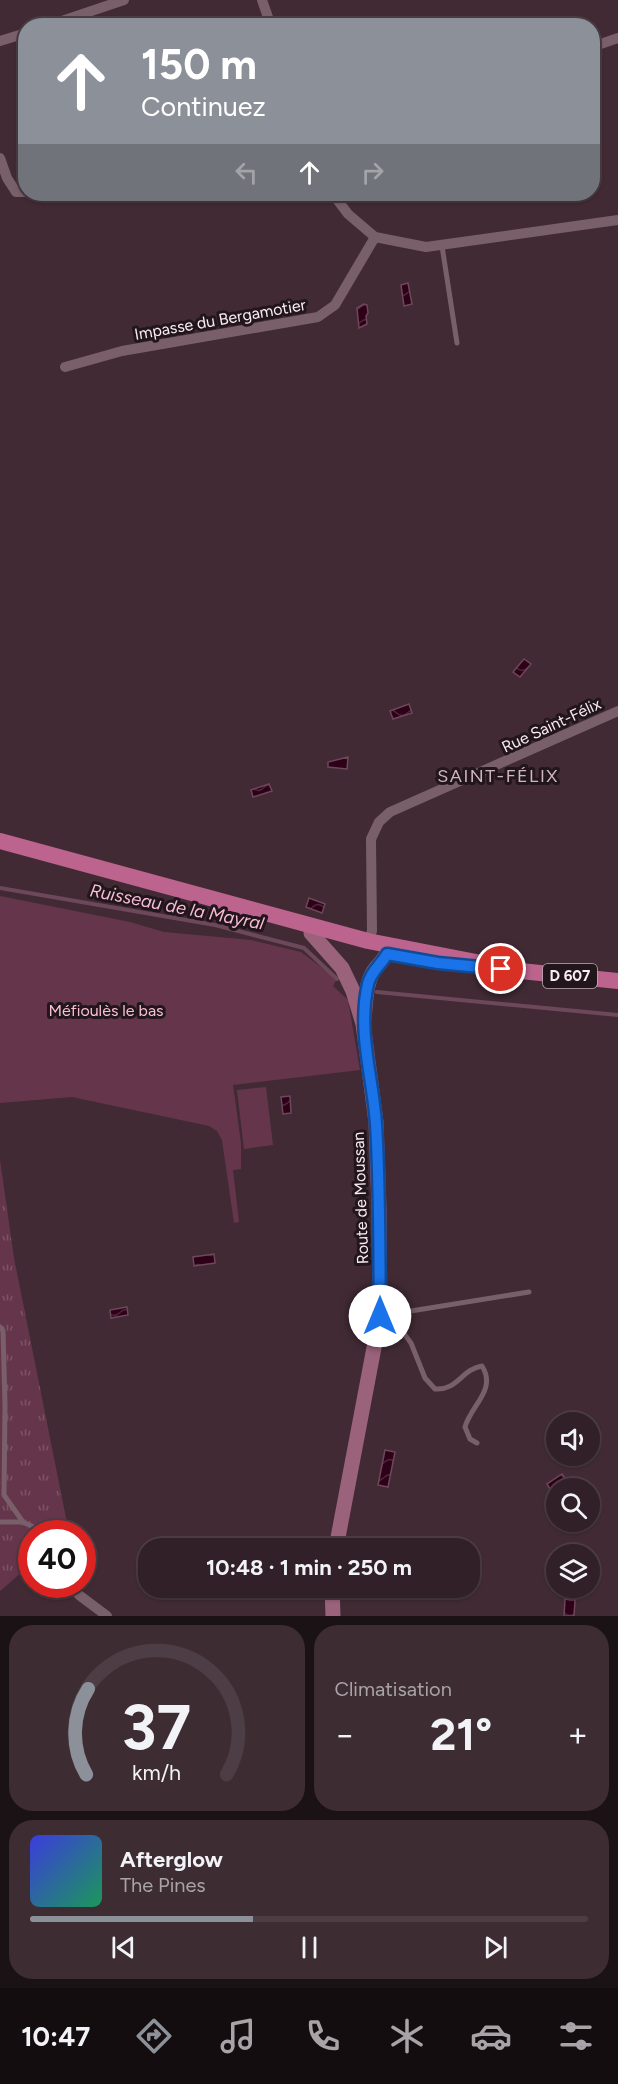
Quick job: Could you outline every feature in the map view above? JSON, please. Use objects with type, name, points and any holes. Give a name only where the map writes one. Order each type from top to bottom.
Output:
[{"type":"main road","name":"D 607","points":[[0,842],[368,941],[522,971]]},
{"type":"main road","name":"D 607","points":[[224,902],[311,933],[387,954],[438,963],[618,981]]},
{"type":"street","points":[[71,18],[124,0]]},
{"type":"street","points":[[262,0],[268,18]]},
{"type":"street","points":[[0,41],[18,35]]},
{"type":"street","points":[[600,44],[618,38]]},
{"type":"street","points":[[0,158],[7,178],[18,192]]},
{"type":"street","points":[[338,201],[348,214],[375,237],[426,247],[618,220]]},
{"type":"street","name":"Impasse du Bergamotier","points":[[65,367],[122,351],[318,317],[335,304],[375,237]]},
{"type":"street","name":"Rue Saint-Félix","points":[[368,941],[372,931],[371,838],[379,822],[390,812],[617,715]]},
{"type":"street","points":[[311,933],[342,968],[353,992],[363,1024]]},
{"type":"street","points":[[363,1024],[368,983],[374,970],[387,954]]},
{"type":"street","name":"Route de Moussan","points":[[338,1538],[380,1316],[376,1122],[363,1024]]},
{"type":"street","points":[[82,1598],[107,1616]]},
{"type":"street","points":[[332,1598],[333,1616]]},
{"type":"lane","points":[[442,246],[457,343]]},
{"type":"lane","points":[[380,1316],[530,1292]]},
{"type":"lane","points":[[380,1316],[399,1327],[411,1343],[425,1378],[435,1389],[444,1390],[473,1368],[482,1366],[487,1374],[487,1387],[468,1415],[465,1427],[470,1439],[477,1443]]},
{"type":"lane","points":[[0,1327],[3,1331],[2,1477],[4,1495],[22,1520]]},
{"type":"lane","points":[[0,1522],[18,1522]]},
{"type":"green space","name":"Méfioulès le bas","points":[[0,896],[130,922],[164,932],[251,940],[301,952],[337,979],[333,986],[348,1000],[360,1070],[233,1085],[241,1143],[241,1169],[233,1170],[239,1222],[234,1223],[222,1140],[217,1131],[209,1126],[72,1097],[0,1103]]},
{"type":"green space","points":[[266,1087],[273,1145],[244,1149],[237,1090]]},
{"type":"green space","points":[[0,1160],[14,1258],[66,1520],[18,1520],[18,1575],[0,1591]]},
{"type":"water","points":[[408,283],[412,304],[404,306],[401,285]]},
{"type":"water","points":[[364,304],[367,305],[367,324],[359,328],[357,308]]},
{"type":"water","points":[[524,659],[531,664],[520,677],[513,672]]},
{"type":"water","points":[[409,704],[412,713],[393,719],[390,711]]},
{"type":"water","points":[[348,757],[347,769],[328,767],[328,762]]},
{"type":"water","points":[[269,784],[272,791],[253,797],[251,790]]},
{"type":"water","points":[[309,898],[325,904],[322,913],[306,907]]},
{"type":"water","points":[[290,1096],[291,1113],[283,1114],[281,1097]]},
{"type":"water","points":[[214,1254],[215,1263],[194,1266],[193,1257]]},
{"type":"water","points":[[127,1307],[128,1315],[111,1318],[110,1310]]},
{"type":"water","points":[[385,1450],[395,1452],[388,1487],[378,1485]]},
{"type":"water","points":[[565,1599],[575,1600],[574,1616],[564,1616]]},
{"type":"waterway","name":"Ruisseau de la Mayral","points":[[0,888],[215,925],[304,948],[337,979]]},
{"type":"waterway","name":"Ruisseau de la Mayral","points":[[377,992],[618,1015]]},
{"type":"district","name":"SAINT-FÉLIX","points":[[498,776]]},
{"type":"route","points":[[380,1316],[376,1122],[363,1024],[368,983],[374,970],[387,954],[438,963],[501,969]]}]
